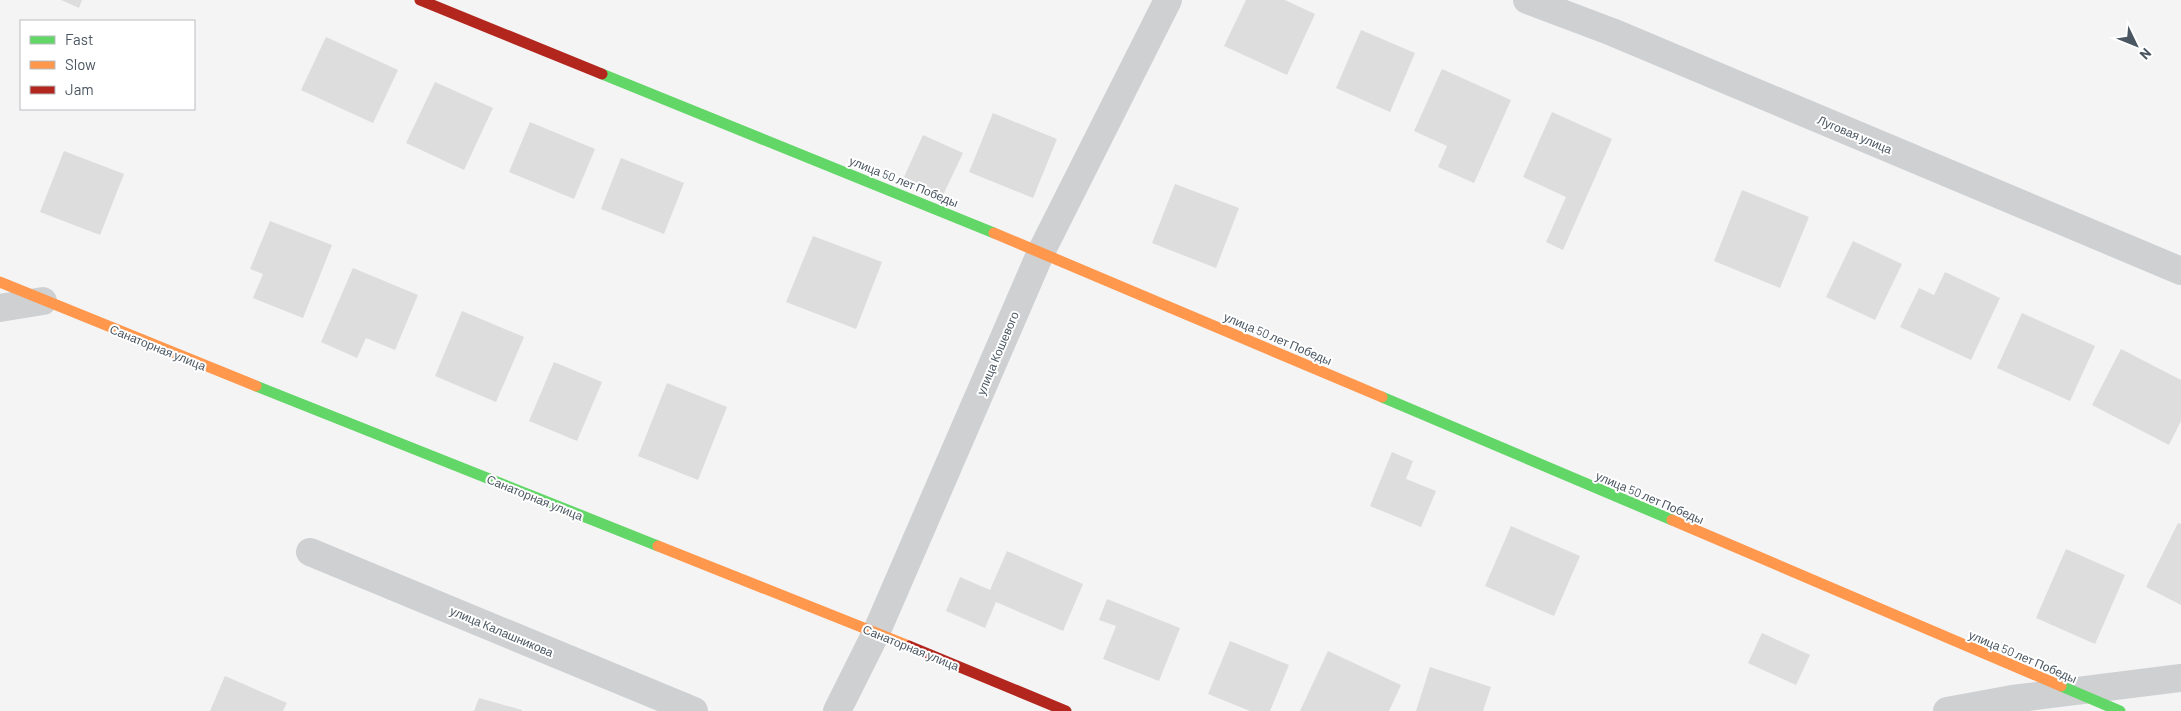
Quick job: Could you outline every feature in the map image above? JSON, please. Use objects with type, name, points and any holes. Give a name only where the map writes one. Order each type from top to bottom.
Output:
[{"type":"street","name":"улица 50 лет Победы","points":[[420,0],[1041,252],[2120,711]]},
{"type":"street","name":"улица Кошевого","points":[[837,711],[876,633],[1041,252],[1168,0]]},
{"type":"street","name":"Луговая улица","points":[[1527,0],[1612,32],[2181,271]]},
{"type":"street","points":[[0,282],[43,302]]},
{"type":"street","name":"Санаторная улица","points":[[0,308],[43,302],[876,633],[1066,711]]},
{"type":"street","name":"улица Калашникова","points":[[310,552],[694,711]]},
{"type":"street","points":[[1947,711],[2012,699],[2181,678]]},
{"type":"building","points":[[61,0],[82,0],[79,8]]},
{"type":"building","points":[[1246,0],[1285,0],[1315,14],[1287,75],[1224,46]]},
{"type":"building","points":[[1361,30],[1415,53],[1390,112],[1336,88]]},
{"type":"building","points":[[326,37],[398,70],[373,123],[301,90]]},
{"type":"building","points":[[1442,69],[1511,100],[1474,183],[1438,167],[1447,146],[1414,131]]},
{"type":"building","points":[[435,82],[493,108],[464,170],[406,143]]},
{"type":"building","points":[[1552,112],[1612,139],[1563,250],[1546,242],[1566,197],[1523,177]]},
{"type":"building","points":[[993,113],[1057,139],[1033,198],[969,172]]},
{"type":"building","points":[[530,122],[595,149],[574,199],[509,172]]},
{"type":"building","points":[[923,135],[963,153],[943,195],[904,177]]},
{"type":"building","points":[[64,151],[124,174],[100,235],[40,212]]},
{"type":"building","points":[[621,158],[684,183],[664,234],[601,209]]},
{"type":"building","points":[[1175,184],[1239,208],[1216,268],[1152,243]]},
{"type":"building","points":[[1742,190],[1809,217],[1780,288],[1714,261]]},
{"type":"building","points":[[270,221],[332,245],[303,318],[253,298],[263,274],[250,269]]},
{"type":"building","points":[[813,236],[882,262],[856,329],[786,302]]},
{"type":"building","points":[[1853,241],[1902,264],[1875,320],[1826,297]]},
{"type":"building","points":[[353,268],[418,295],[395,350],[366,338],[357,358],[321,342]]},
{"type":"building","points":[[1945,272],[2000,298],[1971,360],[1900,327],[1919,288],[1934,295]]},
{"type":"building","points":[[462,311],[524,337],[496,402],[435,376]]},
{"type":"building","points":[[2022,313],[2095,346],[2070,401],[1997,368]]},
{"type":"building","points":[[2121,349],[2181,380],[2181,421],[2169,445],[2092,405]]},
{"type":"building","points":[[554,362],[602,382],[577,441],[529,421]]},
{"type":"building","points":[[667,383],[727,407],[698,480],[638,456]]},
{"type":"building","points":[[1392,452],[1413,461],[1406,479],[1436,491],[1421,527],[1370,506]]},
{"type":"building","points":[[2178,523],[2181,524],[2181,605],[2146,587]]},
{"type":"building","points":[[1511,526],[1580,556],[1554,616],[1485,586]]},
{"type":"building","points":[[2066,549],[2125,575],[2095,644],[2036,618]]},
{"type":"building","points":[[1007,551],[1083,584],[1063,631],[996,602],[985,628],[946,611],[960,577],[990,590]]},
{"type":"building","points":[[1107,599],[1180,628],[1159,681],[1103,659],[1116,626],[1099,620]]},
{"type":"building","points":[[1762,633],[1810,655],[1796,685],[1748,663]]},
{"type":"building","points":[[1230,641],[1289,665],[1270,711],[1250,711],[1208,694]]},
{"type":"building","points":[[1328,651],[1401,685],[1389,711],[1300,711]]},
{"type":"building","points":[[1430,667],[1491,687],[1483,711],[1416,711]]},
{"type":"building","points":[[225,676],[287,703],[283,711],[210,711]]},
{"type":"building","points":[[479,698],[522,710],[522,711],[474,711]]},
{"type":"traffic: fast","points":[[602,74],[994,233]]},
{"type":"traffic: fast","points":[[256,386],[658,546]]},
{"type":"traffic: fast","points":[[1382,397],[1672,520]]},
{"type":"traffic: fast","points":[[2061,686],[2120,711]]},
{"type":"traffic: slow","points":[[994,233],[1382,397]]},
{"type":"traffic: slow","points":[[0,282],[256,386]]},
{"type":"traffic: slow","points":[[1672,520],[2061,686]]},
{"type":"traffic: slow","points":[[658,546],[909,646]]},
{"type":"traffic: jam","points":[[420,0],[602,74]]},
{"type":"traffic: jam","points":[[909,646],[1066,711]]}]
